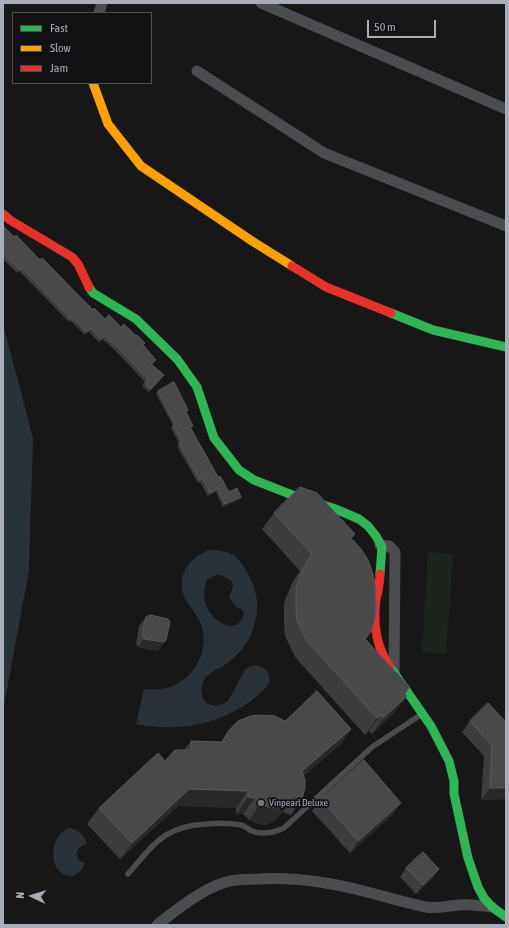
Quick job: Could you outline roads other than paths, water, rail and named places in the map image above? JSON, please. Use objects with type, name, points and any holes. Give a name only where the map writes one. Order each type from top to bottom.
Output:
[{"type":"street","points":[[261,3],[506,109]]},
{"type":"street","points":[[197,71],[324,153],[506,226]]},
{"type":"street","points":[[93,84],[108,124],[142,166],[252,241],[326,287],[433,330],[506,347]]},
{"type":"street","points":[[5,217],[72,257],[78,264],[86,283],[93,293],[136,319],[177,359],[197,387],[214,438],[239,470],[254,480],[300,498],[333,508],[359,519],[368,526],[382,547],[382,564],[376,601],[375,631],[382,656],[431,726],[449,761],[454,781],[454,794],[468,858],[478,887],[492,908],[506,917]]},
{"type":"street","points":[[380,545],[389,546],[395,552],[394,674]]},
{"type":"street","points":[[157,925],[183,905],[212,888],[226,882],[243,879],[273,878],[318,882],[367,892],[428,908],[458,905],[492,908]]},
{"type":"lane","points":[[128,874],[155,843],[169,832],[177,828],[193,824],[242,825],[253,832],[264,833],[274,832],[284,828],[372,747],[422,714]]},
{"type":"place","name":"Vinpearl Deluxe","points":[[261,803]]}]
